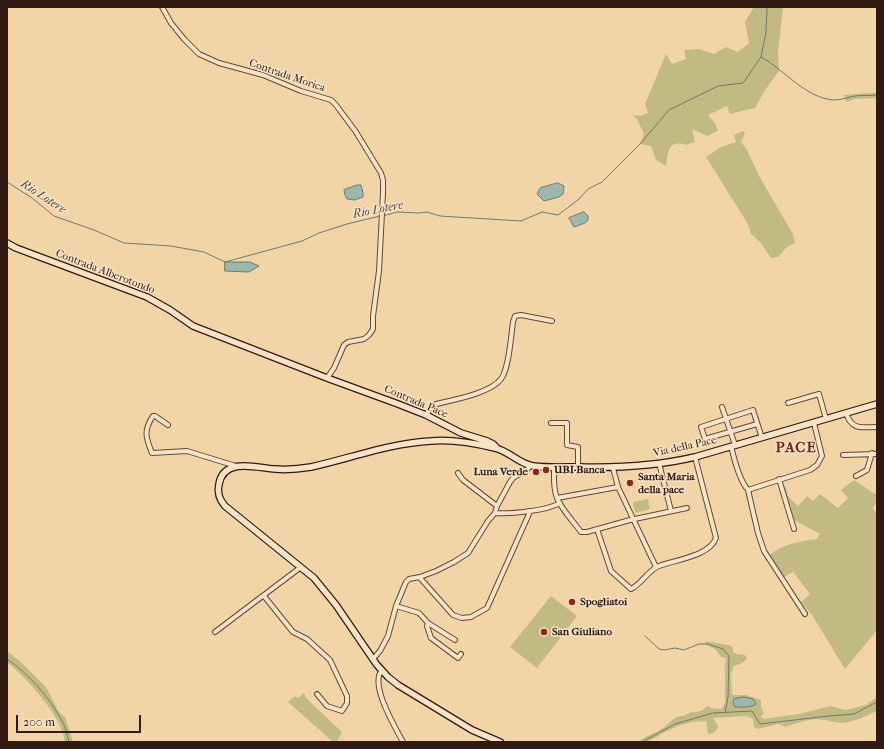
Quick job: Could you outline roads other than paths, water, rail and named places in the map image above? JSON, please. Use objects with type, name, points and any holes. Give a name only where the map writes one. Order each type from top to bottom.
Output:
[{"type":"main road","name":"Contrada Alberotondo","points":[[7,243],[16,248],[148,297],[193,326],[326,378]]},
{"type":"main road","name":"Contrada Pace","points":[[326,378],[426,416],[461,433],[487,441],[493,444],[496,448]]},
{"type":"main road","name":"Via della Pace","points":[[496,448],[530,466],[613,468],[659,463],[695,457],[733,444],[762,438],[877,404]]},
{"type":"main road","points":[[496,448],[466,442],[431,440],[402,445],[323,465],[296,470],[236,466],[227,470],[220,479],[218,492],[220,499],[236,515],[301,567],[323,588],[373,659],[398,685],[472,730],[500,742]]},
{"type":"street","name":"Contrada Morica","points":[[162,7],[171,23],[199,54],[218,63],[263,74],[301,91],[331,100],[356,132],[381,173],[383,180],[383,193],[379,271],[372,329],[369,335],[364,339],[348,342],[344,345],[334,368],[326,378]]},
{"type":"street","points":[[426,416],[431,408],[436,404],[486,390],[502,379],[506,370],[515,316],[521,315],[552,321]]},
{"type":"street","points":[[788,403],[819,394],[826,419]]},
{"type":"street","points":[[722,407],[731,432],[739,472],[745,487],[748,490],[758,533],[764,551],[805,614]]},
{"type":"street","points":[[757,424],[705,439],[701,427],[753,410],[762,438]]},
{"type":"street","points":[[846,413],[853,425],[857,427],[877,427]]},
{"type":"street","points":[[168,425],[155,416],[153,416],[149,421],[146,433],[152,454],[187,451],[236,466]]},
{"type":"street","points":[[551,423],[567,423],[566,445],[578,447],[578,468]]},
{"type":"street","points":[[748,490],[810,470],[820,461],[822,456],[821,449],[814,423]]},
{"type":"street","points":[[856,476],[867,470],[872,453]]},
{"type":"street","points":[[843,455],[877,454]]},
{"type":"street","points":[[597,529],[611,571],[628,588],[633,588],[656,567],[708,549],[715,542],[716,538],[695,457]]},
{"type":"street","points":[[659,463],[671,511]]},
{"type":"street","points":[[373,659],[380,651],[388,636],[396,606],[406,582],[409,579],[420,577],[436,571],[464,557],[472,548],[488,521],[495,513],[497,506],[511,480],[527,470],[530,466]]},
{"type":"street","points":[[554,467],[554,485],[557,498],[581,532],[687,508]]},
{"type":"street","points":[[613,468],[618,487],[656,567]]},
{"type":"street","points":[[458,473],[463,480],[497,506]]},
{"type":"street","points":[[779,479],[794,528]]},
{"type":"street","points":[[557,498],[618,487]]},
{"type":"street","points":[[495,513],[505,514],[528,511],[555,506],[560,503]]},
{"type":"street","points":[[420,577],[453,614],[462,618],[471,617],[487,608],[529,514],[528,511]]},
{"type":"street","points":[[215,632],[301,567]]},
{"type":"street","points":[[264,596],[293,632],[307,639],[330,660],[347,696],[347,703],[342,711],[327,706],[317,694]]},
{"type":"street","points":[[396,606],[419,613],[428,623],[455,640]]},
{"type":"street","points":[[428,623],[427,626],[431,638],[458,658],[461,654]]},
{"type":"street","points":[[382,670],[377,679],[379,690],[402,742]]},
{"type":"waterway","name":"Rio Lotere","points":[[383,216],[397,212],[427,212],[440,216],[521,221],[542,212],[558,215],[579,199],[588,189],[602,182],[640,144],[669,110],[718,86],[743,83],[761,57],[766,32],[767,7]]},
{"type":"waterway","points":[[761,57],[770,62],[804,89],[824,98],[837,100],[855,96],[877,95]]},
{"type":"waterway","name":"Rio Lotere","points":[[7,182],[32,198],[54,216],[94,230],[124,243],[171,246],[204,252],[225,262],[302,241],[319,233],[347,224],[380,216]]},
{"type":"waterway","points":[[645,636],[659,649],[664,650],[675,648],[684,650],[699,644],[708,644],[723,649],[729,656],[728,697],[725,713]]},
{"type":"waterway","points":[[7,659],[31,679],[45,695],[63,723],[69,742]]},
{"type":"waterway","points":[[642,742],[675,724],[713,713],[752,711],[760,724],[854,714],[877,702]]},
{"type":"place","name":"UBI Banca","points":[[546,470]]},
{"type":"place","name":"Luna Verde","points":[[536,472]]},
{"type":"place","name":"Santa Maria della pace","points":[[630,483]]},
{"type":"place","name":"Spogliatoi","points":[[572,602]]},
{"type":"place","name":"San Giuliano","points":[[544,632]]},
{"type":"district","name":"PACE","points":[[796,448]]}]
